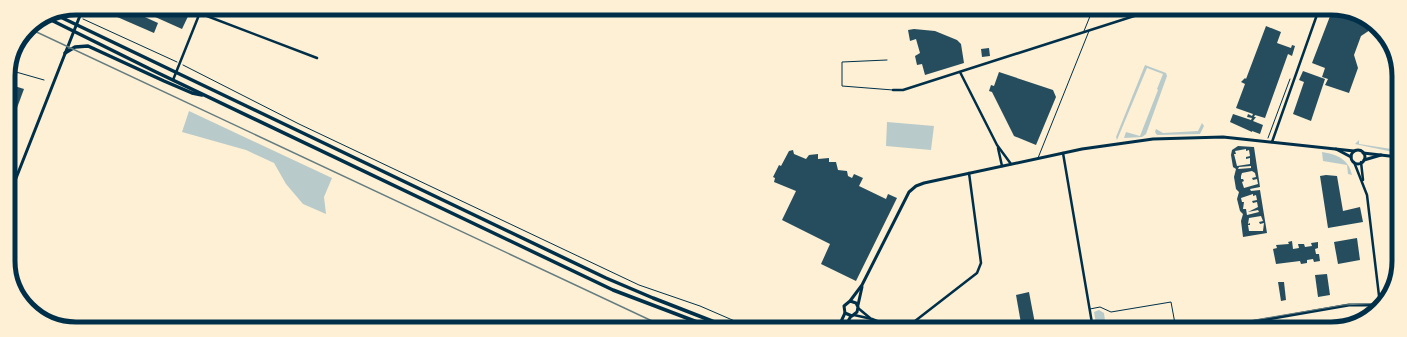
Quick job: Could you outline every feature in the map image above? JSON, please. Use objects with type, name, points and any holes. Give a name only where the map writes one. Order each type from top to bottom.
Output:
[{"type":"main road","points":[[61,17],[623,286],[715,322]]},
{"type":"main road","points":[[52,20],[173,80],[613,290],[697,322]]},
{"type":"main road","points":[[66,53],[75,47],[88,46],[192,93],[207,96]]},
{"type":"street","points":[[15,181],[81,15]]},
{"type":"street","points":[[173,80],[198,15]]},
{"type":"street","points":[[204,15],[317,58]]},
{"type":"street","points":[[893,90],[903,90],[1137,15]]},
{"type":"street","points":[[1272,142],[1317,15]]},
{"type":"street","points":[[960,72],[997,145],[1011,164]]},
{"type":"street","points":[[841,322],[845,313],[844,306],[850,301],[862,285],[911,190],[924,183],[1063,153],[1153,139],[1223,137],[1354,151],[1358,150],[1363,153],[1392,156]]},
{"type":"street","points":[[997,145],[1002,166]]},
{"type":"street","points":[[1334,148],[1351,157],[1363,182],[1367,195],[1379,298]]},
{"type":"street","points":[[1351,157],[1354,151]]},
{"type":"street","points":[[1063,153],[1091,322]]},
{"type":"street","points":[[1363,153],[1363,182]]},
{"type":"street","points":[[1354,162],[1383,155]]},
{"type":"street","points":[[914,322],[977,274],[980,268],[981,263],[969,173]]},
{"type":"street","points":[[848,322],[858,307],[862,285]]},
{"type":"street","points":[[850,301],[872,319]]},
{"type":"street","points":[[1251,322],[1349,305],[1373,304]]},
{"type":"street","points":[[845,313],[880,322]]},
{"type":"lane","points":[[1084,32],[1091,15]]},
{"type":"lane","points":[[1038,158],[1090,30]]},
{"type":"lane","points":[[886,60],[842,62],[842,86],[893,90]]},
{"type":"lane","points":[[15,72],[44,80]]},
{"type":"lane","points":[[1089,309],[1100,307],[1111,312],[1171,302],[1175,322]]},
{"type":"path","points":[[86,20],[179,63],[278,114],[639,285],[730,318],[737,322]]},
{"type":"shaded area","points":[[1145,65],[1166,73],[1167,76],[1146,134],[1142,137],[1124,138],[1126,132],[1140,136],[1158,90],[1157,89],[1163,74],[1147,68],[1117,140],[1116,137]]},
{"type":"shaded area","points":[[189,111],[332,178],[324,197],[326,214],[303,204],[286,184],[274,163],[246,150],[182,132]]},
{"type":"shaded area","points":[[887,122],[934,126],[931,150],[886,146]]},
{"type":"shaded area","points":[[1202,123],[1204,126],[1200,134],[1157,135],[1155,132],[1156,129],[1163,133],[1198,131]]},
{"type":"shaded area","points":[[1359,140],[1359,144],[1392,149],[1392,152],[1355,144]]},
{"type":"shaded area","points":[[1322,152],[1332,154],[1345,161],[1348,165],[1352,175],[1348,174],[1347,165],[1323,161]]},
{"type":"shaded area","points":[[1099,310],[1104,313],[1105,322],[1096,322],[1094,312]]},
{"type":"building","points":[[113,15],[140,15],[158,23],[154,33]]},
{"type":"building","points":[[151,15],[189,15],[182,29]]},
{"type":"building","points":[[1330,15],[1343,16],[1354,20],[1370,30],[1361,36],[1354,55],[1358,68],[1349,93],[1325,85],[1328,79],[1322,77],[1325,68],[1312,63]]},
{"type":"building","points":[[1266,26],[1281,32],[1277,43],[1291,48],[1292,45],[1295,46],[1292,56],[1288,54],[1265,118],[1255,115],[1254,117],[1256,117],[1253,121],[1263,125],[1260,134],[1230,122],[1233,114],[1251,120],[1252,118],[1247,117],[1248,114],[1252,116],[1253,114],[1236,108],[1245,84],[1241,82],[1245,78],[1246,79]]},
{"type":"building","points":[[914,29],[935,31],[957,40],[961,44],[964,63],[925,75],[922,64],[917,65],[915,56],[920,53],[916,39],[910,41],[908,30]]},
{"type":"building","points":[[989,48],[990,56],[982,57],[981,49]]},
{"type":"building","points":[[1303,71],[1325,79],[1311,121],[1293,114],[1304,82],[1299,80]]},
{"type":"building","points":[[999,72],[1053,90],[1056,97],[1036,145],[1014,136],[992,92],[989,91],[991,85],[994,86]]},
{"type":"building","points":[[15,86],[24,89],[15,113]]},
{"type":"building","points":[[1238,146],[1254,147],[1260,187],[1250,189],[1251,191],[1260,190],[1267,233],[1243,237],[1241,221],[1243,214],[1240,211],[1237,199],[1239,192],[1236,189],[1234,177],[1236,169],[1233,167],[1231,155],[1232,150]],"holes":[[[1246,149],[1246,151],[1249,150],[1250,156],[1246,157],[1246,159],[1250,158],[1250,164],[1237,166],[1234,154],[1236,154],[1235,151]],[[1251,166],[1251,168],[1238,169],[1239,167]],[[1252,171],[1255,173],[1256,177],[1252,178],[1253,180],[1257,179],[1258,184],[1244,188],[1242,182],[1244,181],[1241,179],[1242,173]],[[1253,194],[1253,196],[1256,195],[1257,200],[1252,201],[1253,203],[1257,202],[1258,207],[1248,212],[1258,210],[1259,212],[1247,215],[1246,209],[1243,209],[1244,202],[1242,202],[1241,198]],[[1261,216],[1263,221],[1259,222],[1260,224],[1264,223],[1263,231],[1249,231],[1248,225],[1250,225],[1250,223],[1248,224],[1249,218]]]},
{"type":"building","points":[[793,150],[794,154],[806,159],[809,155],[818,154],[818,159],[829,158],[829,162],[836,162],[838,170],[847,171],[848,176],[852,178],[854,174],[863,178],[859,186],[886,199],[888,194],[897,198],[856,281],[821,264],[830,244],[782,220],[796,191],[774,182],[775,178],[773,177],[789,151]]},
{"type":"building","points":[[1320,176],[1337,176],[1343,211],[1360,207],[1363,222],[1328,228]]},
{"type":"building","points":[[1357,238],[1360,260],[1338,264],[1334,242]]},
{"type":"building","points":[[1292,241],[1293,249],[1299,248],[1298,244],[1304,244],[1305,247],[1312,246],[1311,243],[1318,242],[1318,248],[1315,249],[1316,254],[1319,254],[1320,261],[1314,262],[1313,259],[1307,260],[1307,263],[1301,264],[1300,261],[1276,264],[1273,249],[1277,248],[1276,245],[1289,244],[1288,242]]},
{"type":"building","points":[[1327,274],[1330,295],[1318,297],[1315,275]]},
{"type":"building","points":[[1278,282],[1284,282],[1286,300],[1281,301]]},
{"type":"building","points":[[1029,292],[1035,322],[1021,322],[1016,295]]},
{"type":"tram line","points":[[1242,322],[1343,305],[1374,303]]},
{"type":"railway","points":[[35,31],[654,322]]}]
